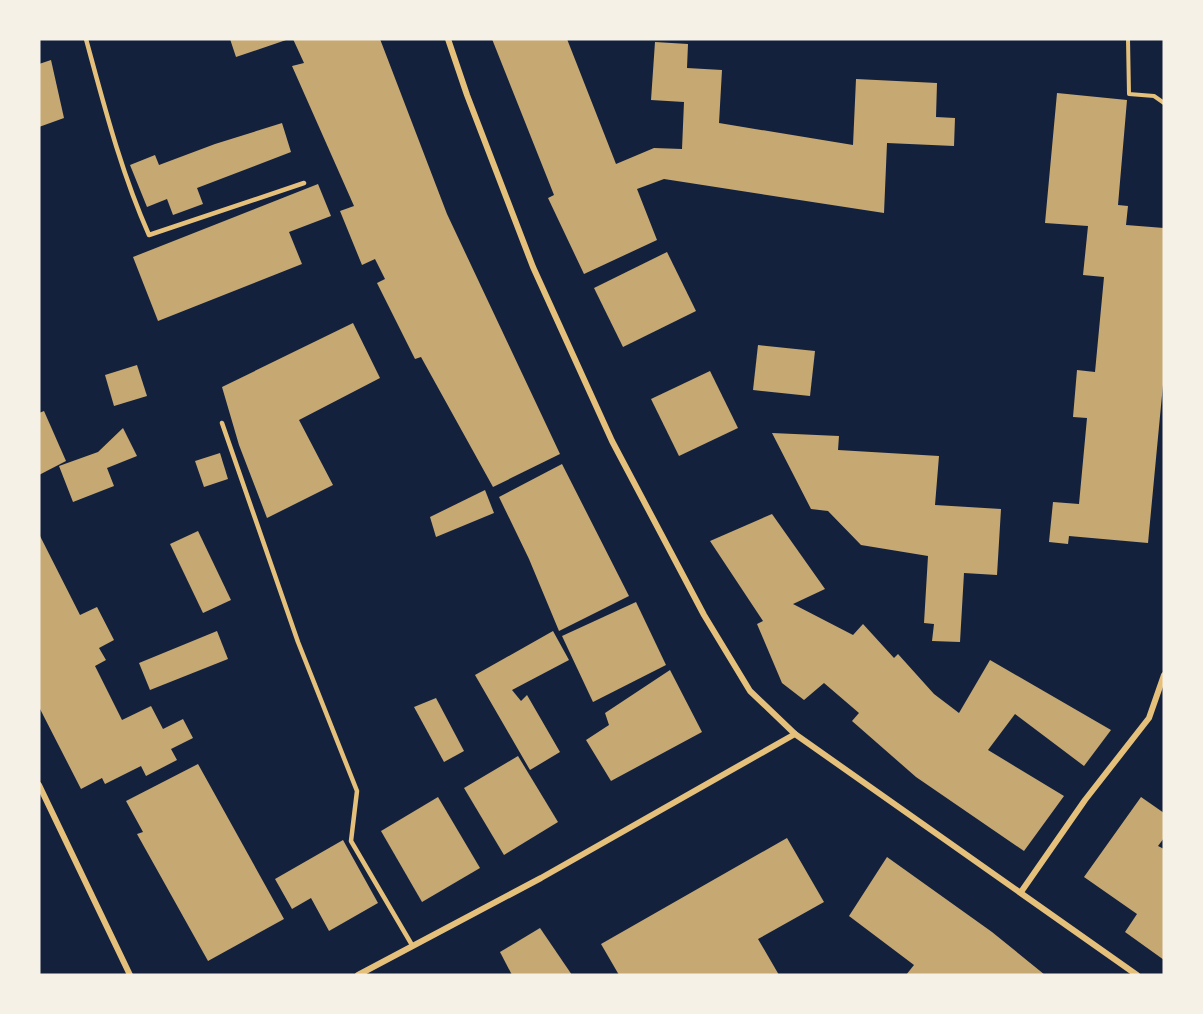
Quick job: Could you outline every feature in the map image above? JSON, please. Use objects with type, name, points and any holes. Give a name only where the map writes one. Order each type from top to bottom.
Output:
[{"type":"street","points":[[448,39],[533,267],[612,441],[704,615],[750,691],[795,734],[1137,975]]},
{"type":"street","points":[[1021,892],[1085,800],[1149,718],[1164,675]]},
{"type":"street","points":[[358,975],[541,878],[795,734]]},
{"type":"street","points":[[39,785],[130,975]]},
{"type":"lane","points":[[86,39],[108,118],[149,235],[304,183]]},
{"type":"lane","points":[[222,423],[298,642],[357,791],[351,841],[412,945]]},
{"type":"path","points":[[1128,39],[1129,94],[1154,96],[1164,103]]},
{"type":"building","points":[[230,39],[289,39],[236,57]]},
{"type":"building","points":[[293,39],[380,39],[447,214],[560,454],[493,487],[421,357],[415,359],[377,283],[385,279],[375,259],[362,265],[340,211],[354,206],[292,66],[304,63]]},
{"type":"building","points":[[492,39],[567,39],[616,164],[654,148],[682,149],[684,102],[651,100],[655,42],[688,44],[687,68],[722,70],[719,123],[853,145],[856,79],[937,83],[936,117],[955,118],[954,146],[887,143],[884,213],[664,179],[637,189],[657,240],[584,274],[548,198],[554,195]]},
{"type":"building","points":[[51,60],[64,118],[39,127],[39,64]]},
{"type":"building","points":[[1057,93],[1127,100],[1118,205],[1128,206],[1126,225],[1164,228],[1164,374],[1148,543],[1069,536],[1068,544],[1049,542],[1053,502],[1079,504],[1087,418],[1073,417],[1077,370],[1095,372],[1104,277],[1083,275],[1088,226],[1045,223]]},
{"type":"building","points":[[282,123],[291,152],[197,188],[203,204],[173,215],[167,199],[147,207],[130,165],[155,155],[159,165]]},
{"type":"building","points":[[318,184],[331,216],[289,232],[302,264],[158,321],[133,257]]},
{"type":"building","points":[[667,252],[696,311],[623,347],[594,288]]},
{"type":"building","points":[[353,323],[380,378],[299,420],[333,485],[267,518],[239,445],[222,387]]},
{"type":"building","points":[[758,345],[815,351],[810,396],[753,390]]},
{"type":"building","points":[[137,365],[147,396],[114,406],[105,375]]},
{"type":"building","points":[[710,371],[738,428],[679,456],[651,399]]},
{"type":"building","points":[[44,411],[66,461],[39,475],[39,413]]},
{"type":"building","points":[[123,428],[137,456],[107,468],[114,486],[73,502],[59,466],[98,452]]},
{"type":"building","points":[[772,433],[839,436],[838,450],[939,456],[935,505],[1001,509],[997,575],[964,573],[960,642],[932,641],[934,624],[924,623],[928,556],[861,545],[828,511],[811,509]]},
{"type":"building","points":[[220,453],[228,479],[204,487],[195,461]]},
{"type":"building","points":[[562,464],[629,596],[559,631],[529,559],[499,497]]},
{"type":"building","points":[[485,490],[494,513],[436,537],[430,517]]},
{"type":"building","points":[[772,514],[825,589],[793,604],[853,635],[863,624],[894,658],[898,654],[934,694],[959,713],[990,660],[1111,730],[1084,766],[1015,714],[988,750],[1064,796],[1024,851],[916,777],[852,721],[859,713],[824,683],[804,700],[782,683],[757,624],[763,621],[710,541]]},
{"type":"building","points":[[198,531],[231,600],[203,613],[170,544]]},
{"type":"building","points":[[39,534],[80,615],[97,607],[114,640],[99,648],[106,660],[95,666],[122,720],[151,706],[163,729],[183,719],[193,738],[171,749],[177,760],[146,776],[141,766],[105,784],[102,778],[81,789],[39,707]]},
{"type":"building","points":[[636,602],[666,665],[593,702],[562,636]]},
{"type":"building","points":[[217,631],[228,659],[150,690],[139,663]]},
{"type":"building","points":[[553,631],[569,660],[512,690],[521,701],[527,695],[560,752],[530,770],[475,675]]},
{"type":"building","points":[[670,670],[702,732],[611,781],[586,740],[609,725],[605,713]]},
{"type":"building","points":[[436,698],[464,751],[444,762],[414,707]]},
{"type":"building","points":[[518,756],[558,822],[504,855],[464,788]]},
{"type":"building","points":[[198,764],[284,919],[208,961],[137,834],[143,832],[126,801]]},
{"type":"building","points":[[438,797],[480,868],[422,902],[381,831]]},
{"type":"building","points":[[1141,797],[1164,813],[1164,838],[1158,846],[1164,849],[1164,960],[1125,932],[1137,914],[1084,877]]},
{"type":"building","points":[[787,838],[824,902],[758,939],[779,975],[619,975],[601,944]]},
{"type":"building","points":[[343,840],[378,903],[329,931],[311,898],[292,909],[275,879]]},
{"type":"building","points":[[887,857],[992,932],[1045,975],[906,975],[914,965],[849,916]]},
{"type":"building","points":[[540,928],[572,975],[512,975],[500,952]]}]
